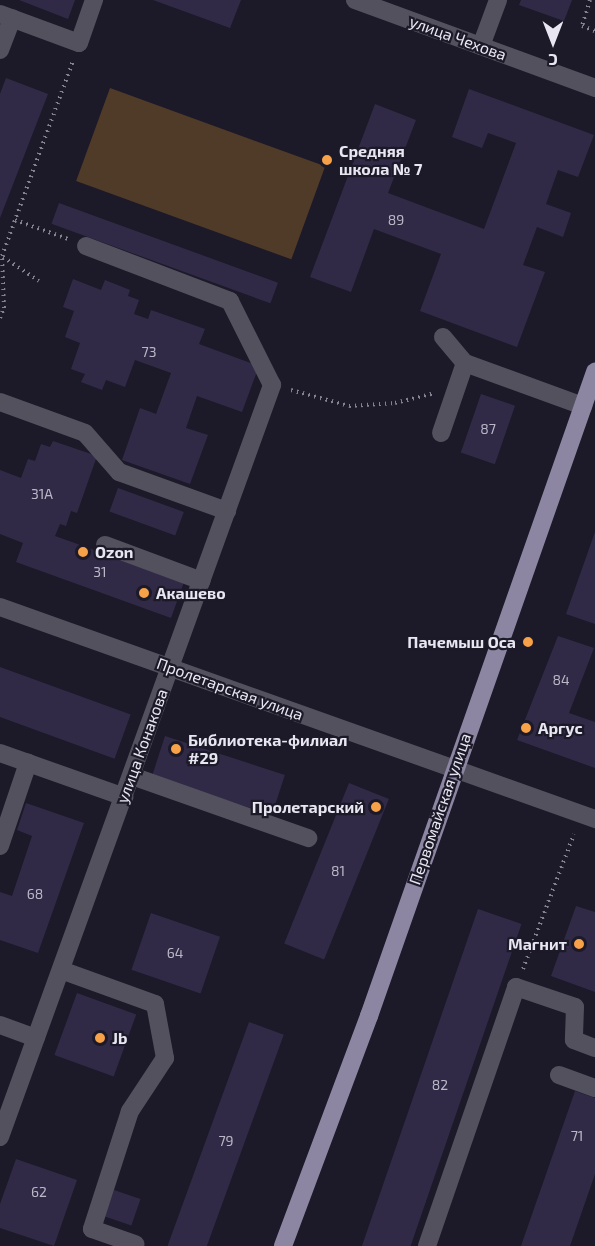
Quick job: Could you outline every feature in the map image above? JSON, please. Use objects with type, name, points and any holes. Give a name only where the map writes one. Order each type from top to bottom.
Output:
[{"type":"main road","name":"Первомайская улица","points":[[284,1246],[369,1016],[595,372]]},
{"type":"street","points":[[0,50],[6,16],[79,44],[94,0]]},
{"type":"street","name":"улица Чехова","points":[[358,0],[595,88]]},
{"type":"street","points":[[481,46],[498,0]]},
{"type":"street","points":[[86,246],[230,301],[272,385]]},
{"type":"street","points":[[443,337],[465,363],[583,406]]},
{"type":"street","points":[[441,433],[465,363]]},
{"type":"street","name":"улица Конакова","points":[[0,1137],[3,1118],[61,970],[272,385]]},
{"type":"street","points":[[0,402],[85,433],[119,472],[227,511]]},
{"type":"street","points":[[105,545],[202,581]]},
{"type":"street","name":"Пролетарская улица","points":[[0,607],[595,819]]},
{"type":"street","points":[[0,753],[124,797]]},
{"type":"street","points":[[0,846],[28,764]]},
{"type":"street","points":[[132,776],[308,838]]},
{"type":"street","points":[[61,970],[155,1004],[165,1058],[130,1111],[92,1229],[135,1244]]},
{"type":"street","points":[[427,1246],[516,987],[575,1007],[574,1040],[595,1048]]},
{"type":"street","points":[[0,1025],[36,1038]]},
{"type":"street","points":[[559,1075],[595,1088]]},
{"type":"path","points":[[590,0],[582,26],[595,31]]},
{"type":"path","points":[[0,318],[2,256],[79,44]]},
{"type":"path","points":[[15,220],[86,246]]},
{"type":"path","points":[[2,256],[39,281]]},
{"type":"path","points":[[272,385],[349,406],[395,403],[457,385]]},
{"type":"path","points":[[516,987],[574,834]]},
{"type":"shaded area","points":[[110,88],[325,166],[291,259],[76,181]]},
{"type":"building","points":[[19,0],[75,0],[68,19]]},
{"type":"building","points":[[153,0],[241,0],[230,28]]},
{"type":"building","points":[[521,0],[572,0],[564,21],[519,5]]},
{"type":"building","points":[[6,78],[48,94],[0,218],[0,94]]},
{"type":"building","points":[[469,89],[594,135],[578,177],[558,170],[546,204],[571,213],[563,237],[537,227],[523,265],[545,272],[517,347],[420,311],[441,254],[374,229],[351,292],[310,277],[375,104],[416,120],[388,193],[484,229],[516,143],[488,133],[482,148],[452,137]]},
{"type":"building","points":[[59,203],[278,283],[270,303],[51,224]]},
{"type":"building","points":[[73,279],[101,290],[105,280],[130,290],[128,296],[139,300],[134,314],[148,319],[151,310],[205,329],[199,344],[259,366],[242,412],[197,396],[186,428],[208,435],[190,484],[122,460],[140,408],[156,414],[171,373],[135,360],[125,387],[106,380],[102,390],[81,382],[85,374],[71,369],[80,343],[65,337],[74,311],[63,307]]},
{"type":"building","points":[[481,394],[515,406],[495,464],[461,453]]},
{"type":"building","points":[[53,441],[97,456],[77,513],[71,511],[66,526],[60,524],[55,536],[184,582],[171,618],[16,562],[23,543],[0,534],[0,470],[21,478],[28,459],[35,461],[41,444],[50,447]]},
{"type":"building","points":[[118,488],[184,512],[175,535],[109,511]]},
{"type":"building","points":[[595,532],[595,624],[566,614]]},
{"type":"building","points":[[558,636],[594,648],[569,713],[595,722],[595,768],[517,740]]},
{"type":"building","points":[[0,667],[131,715],[115,759],[0,717]]},
{"type":"building","points":[[165,736],[285,775],[272,815],[152,776]]},
{"type":"building","points":[[349,783],[389,799],[324,960],[284,943]]},
{"type":"building","points":[[26,803],[84,823],[38,953],[0,940],[0,892],[12,896],[32,836],[17,830]]},
{"type":"building","name":"Магнит","points":[[576,906],[595,912],[595,992],[551,976]]},
{"type":"building","points":[[478,909],[521,924],[411,1246],[362,1246]]},
{"type":"building","points":[[151,913],[220,937],[200,993],[131,970]]},
{"type":"building","points":[[77,993],[136,1015],[114,1077],[54,1055]]},
{"type":"building","points":[[249,1022],[284,1035],[207,1246],[168,1246]]},
{"type":"building","points":[[575,1091],[595,1098],[595,1174],[570,1246],[521,1246]]},
{"type":"building","points":[[16,1159],[77,1180],[54,1246],[0,1228],[0,1204]]},
{"type":"building","points":[[114,1190],[140,1199],[131,1226],[105,1216]]},
{"type":"place","name":"Средняя школа № 7","points":[[327,160]]},
{"type":"place","name":"Ozon","points":[[83,552]]},
{"type":"place","name":"Акашево","points":[[144,593]]},
{"type":"place","name":"Пачемыш Оса","points":[[528,642]]},
{"type":"place","name":"Аргус","points":[[526,728]]},
{"type":"place","name":"Библиотека-филиал #29","points":[[176,749]]},
{"type":"place","name":"Пролетарский","points":[[376,807]]},
{"type":"place","name":"Магнит","points":[[579,944]]},
{"type":"place","name":"Jb","points":[[100,1038]]}]
